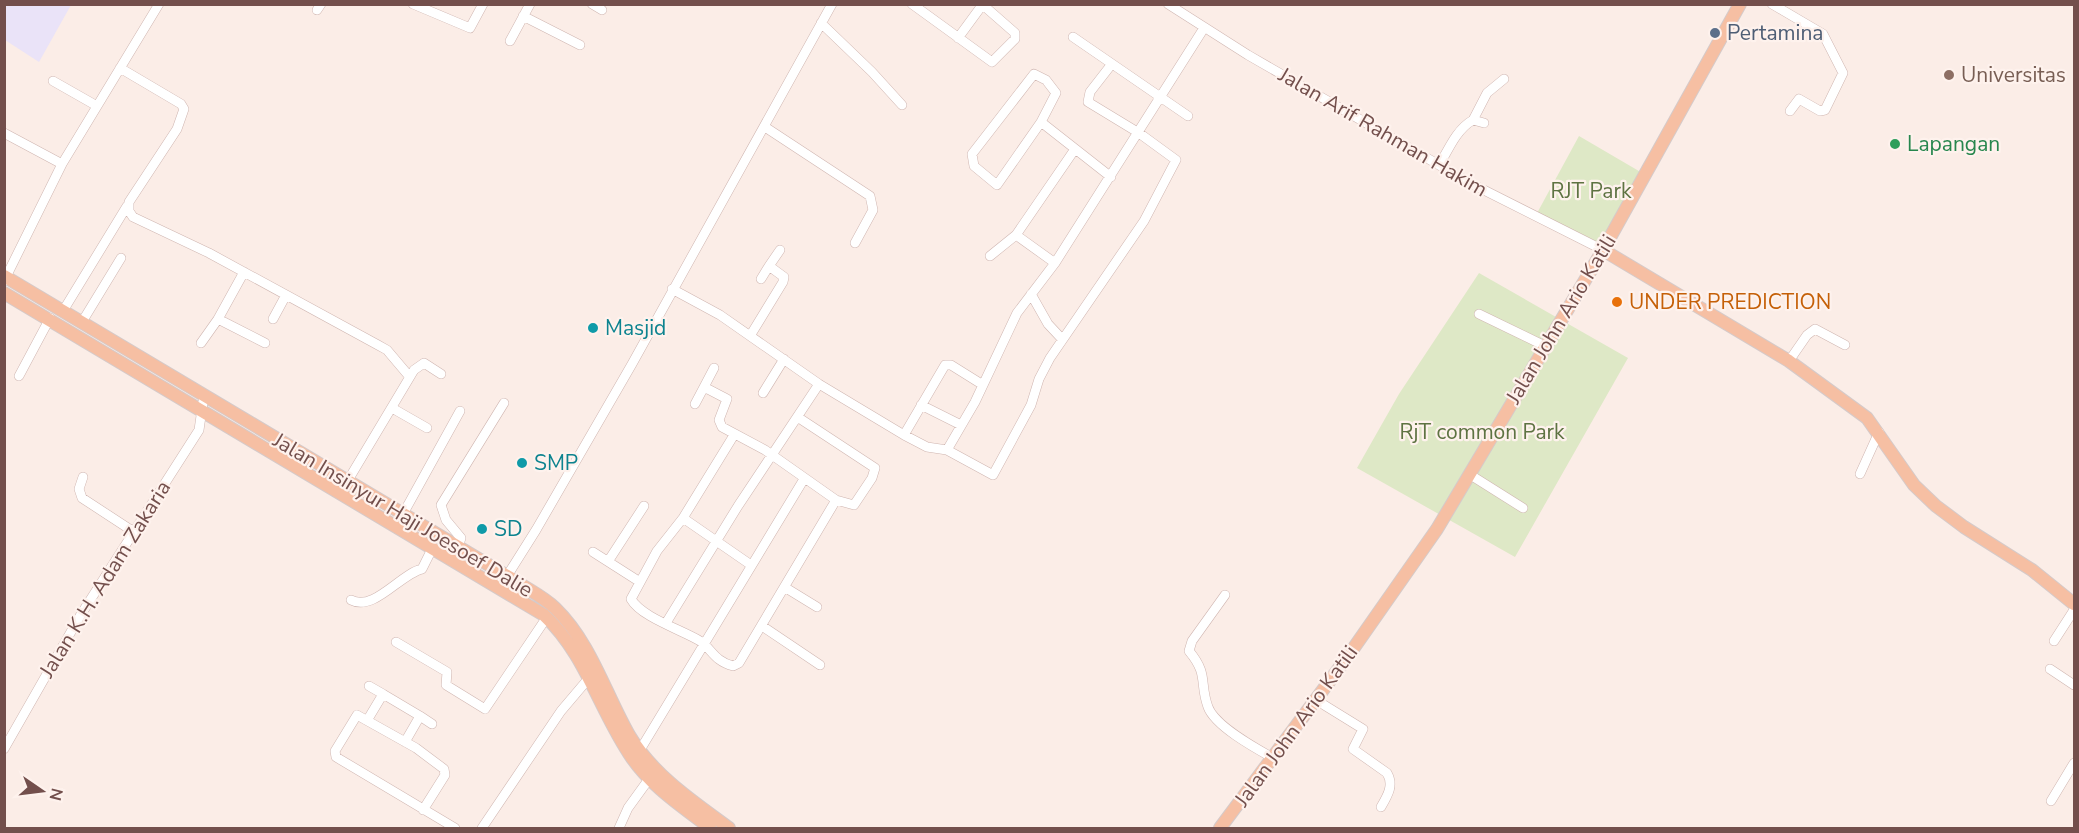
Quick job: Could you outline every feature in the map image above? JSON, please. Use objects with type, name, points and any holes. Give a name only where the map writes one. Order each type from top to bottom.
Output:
[{"type":"main road","name":"Jalan John Ario Katili","points":[[1220,828],[1316,699],[1437,529],[1603,250],[1740,4]]},
{"type":"main road","points":[[1603,250],[1789,361],[1867,418],[1914,485],[1936,506],[1964,527],[2032,570],[2074,604]]},
{"type":"main road","name":"Jalan Insinyur Haji Joesoef Dalie","points":[[5,278],[507,576],[554,608],[566,621],[592,661],[640,750],[666,781],[729,828]]},
{"type":"main road","name":"Jalan Insinyur Haji Joesoef Dalie","points":[[4,293],[203,408],[547,617],[568,642],[590,678],[631,756],[649,778],[710,828]]},
{"type":"street","points":[[5,278],[62,164],[159,4]]},
{"type":"street","points":[[413,4],[470,27],[483,4]]},
{"type":"street","points":[[510,41],[530,4]]},
{"type":"street","points":[[592,4],[602,10]]},
{"type":"street","points":[[498,586],[507,576],[627,373],[832,4]]},
{"type":"street","points":[[912,4],[958,38],[992,62],[1015,39],[1013,30],[983,5],[958,38]]},
{"type":"street","name":"Jalan Arif Rahman Hakim","points":[[1168,4],[1204,28],[1472,184],[1603,250]]},
{"type":"street","points":[[1772,4],[1823,34],[1843,73],[1824,111],[1799,99],[1790,111]]},
{"type":"street","points":[[523,16],[580,45]]},
{"type":"street","points":[[821,23],[872,72],[902,105]]},
{"type":"street","points":[[947,450],[983,385],[1017,313],[1055,263],[1204,28]]},
{"type":"street","points":[[1073,37],[1188,116]]},
{"type":"street","points":[[672,289],[701,303],[819,384],[904,435],[927,447],[947,450],[993,475],[1031,405],[1039,379],[1062,339],[1144,221],[1176,163],[1173,156],[1091,105],[1086,99],[1111,65]]},
{"type":"street","points":[[63,311],[177,129],[184,109],[181,104],[120,68]]},
{"type":"street","points":[[1034,74],[1046,80],[1056,93],[1041,122],[997,185],[974,166],[972,154],[1034,74]]},
{"type":"street","points":[[1473,120],[1487,93],[1504,79]]},
{"type":"street","points":[[53,81],[97,106]]},
{"type":"street","points":[[1440,164],[1466,123],[1473,120],[1484,123]]},
{"type":"street","points":[[1041,122],[1111,177]]},
{"type":"street","points":[[765,127],[870,196],[873,210],[855,243]]},
{"type":"street","points":[[4,133],[62,164]]},
{"type":"street","points":[[990,256],[1016,235],[1075,149]]},
{"type":"street","points":[[128,206],[133,217],[244,272],[387,350],[409,376]]},
{"type":"street","points":[[1016,235],[1055,263]]},
{"type":"street","points":[[761,279],[780,250]]},
{"type":"street","points":[[82,322],[121,258]]},
{"type":"street","points":[[750,336],[784,279],[769,266]]},
{"type":"street","points":[[201,343],[218,319],[244,272]]},
{"type":"street","points":[[1031,294],[1048,324],[1062,339]]},
{"type":"street","points":[[273,319],[286,295]]},
{"type":"street","points":[[1479,314],[1545,346]]},
{"type":"street","points":[[19,376],[50,318]]},
{"type":"street","points":[[218,319],[265,343]]},
{"type":"street","points":[[1789,361],[1807,335],[1815,329],[1845,345]]},
{"type":"street","points":[[763,393],[784,359]]},
{"type":"street","points":[[347,482],[409,376],[420,363],[428,364],[441,374]]},
{"type":"street","points":[[904,435],[945,365],[951,365],[983,385]]},
{"type":"street","points":[[695,404],[714,368]]},
{"type":"street","points":[[666,623],[716,541],[799,418],[819,384]]},
{"type":"street","points":[[704,387],[726,397],[727,402],[720,423],[734,435],[747,439],[836,500],[848,505],[856,503],[872,478],[875,468],[799,418]]},
{"type":"street","name":"Jalan K.H. Adam Zakaria","points":[[4,749],[62,646],[199,430],[204,395]]},
{"type":"street","points":[[458,547],[460,538],[446,520],[441,505],[504,402]]},
{"type":"street","points":[[921,405],[961,425]]},
{"type":"street","points":[[392,408],[427,428]]},
{"type":"street","points":[[403,514],[460,411]]},
{"type":"street","points":[[1860,474],[1878,432]]},
{"type":"street","points":[[734,435],[683,518],[657,551],[631,600],[703,649],[733,666],[739,663],[786,588],[836,500]]},
{"type":"street","points":[[1469,474],[1523,508]]},
{"type":"street","points":[[84,477],[79,489],[82,498],[134,532]]},
{"type":"street","points":[[640,750],[804,479]]},
{"type":"street","points":[[609,560],[644,506]]},
{"type":"street","points":[[683,518],[751,565]]},
{"type":"street","points":[[351,600],[365,603],[391,589],[409,574],[422,569],[433,547]]},
{"type":"street","points":[[593,552],[609,560],[640,582]]},
{"type":"street","points":[[786,588],[817,608]]},
{"type":"street","points":[[1225,595],[1192,641],[1189,651],[1203,672],[1206,699],[1215,719],[1273,758]]},
{"type":"street","points":[[2054,641],[2074,610]]},
{"type":"street","points":[[396,642],[447,672],[445,684],[473,704],[485,709],[547,617]]},
{"type":"street","points":[[762,626],[820,665]]},
{"type":"street","points":[[2050,669],[2074,685]]},
{"type":"street","points":[[482,828],[561,711],[590,678]]},
{"type":"street","points":[[369,686],[432,723]]},
{"type":"street","points":[[368,719],[383,694]]},
{"type":"street","points":[[1316,699],[1363,729],[1353,748],[1387,773],[1390,778],[1389,792],[1381,807]]},
{"type":"street","points":[[423,810],[445,772],[440,765],[405,742],[368,719],[357,715],[334,751],[335,756],[423,810],[455,828]]},
{"type":"street","points":[[405,742],[420,716]]},
{"type":"street","points":[[2051,801],[2074,763]]},
{"type":"street","points":[[620,828],[628,808],[649,778]]},
{"type":"shaded area","points":[[4,5],[71,5],[39,62],[5,40]]},
{"type":"green space","name":"RJT Park","points":[[1579,136],[1644,174],[1601,248],[1536,215]]},
{"type":"green space","name":"RjT common Park","points":[[1479,273],[1628,358],[1515,557],[1357,468],[1399,394]]},
{"type":"place","name":"Pertamina","points":[[1715,33]]},
{"type":"place","name":"Universitas","points":[[1949,75]]},
{"type":"place","name":"Lapangan","points":[[1895,144]]},
{"type":"place","name":"UNDER PREDICTION","points":[[1617,302]]},
{"type":"place","name":"Masjid","points":[[593,328]]},
{"type":"place","name":"SMP","points":[[522,463]]},
{"type":"place","name":"SD","points":[[482,529]]}]
